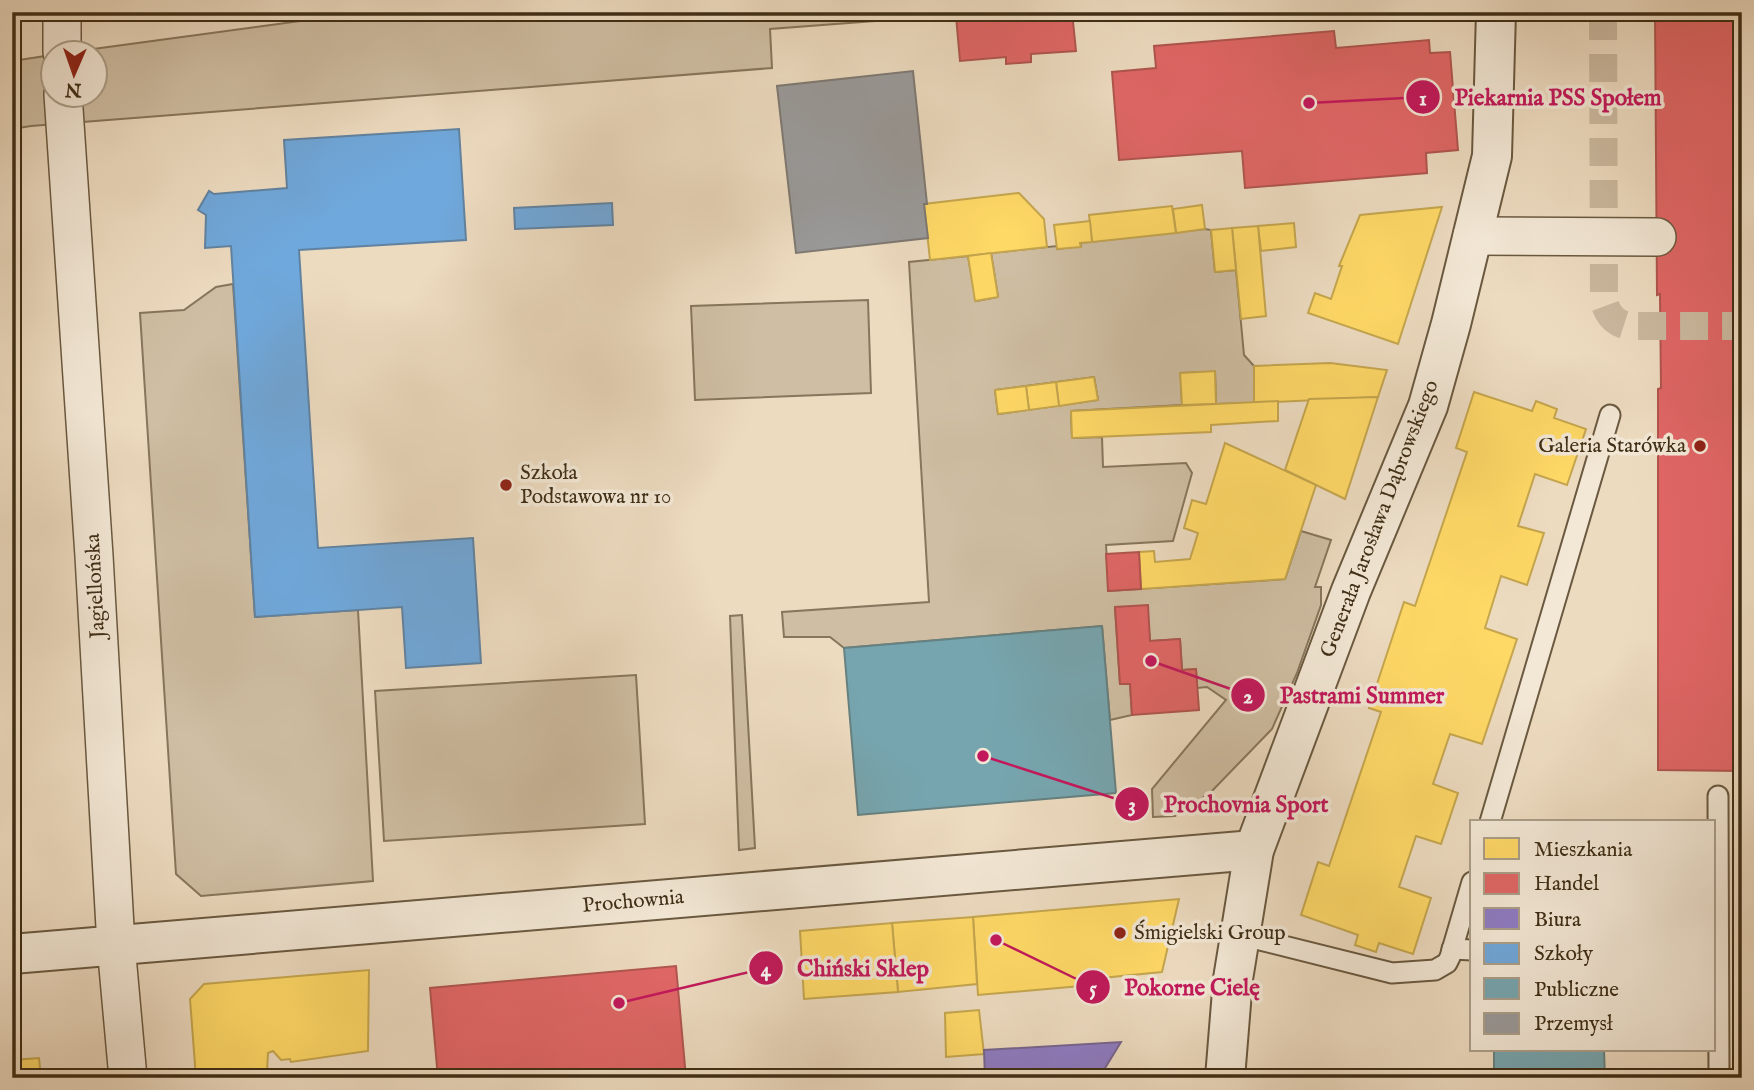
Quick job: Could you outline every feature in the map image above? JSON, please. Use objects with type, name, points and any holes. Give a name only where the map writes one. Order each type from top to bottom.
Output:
[{"type":"street","points":[[62,12],[62,38]]},
{"type":"street","name":"Generała Jarosława Dąbrowskiego","points":[[1225,1078],[1233,979],[1254,850],[1351,591],[1428,406],[1472,236],[1492,156],[1496,12]]},
{"type":"street","name":"Jagiellońska","points":[[64,108],[94,556],[116,945],[128,1078]]},
{"type":"street","points":[[1472,236],[1657,237]]},
{"type":"street","name":"Prochownia","points":[[12,954],[1254,850]]},
{"type":"lane","points":[[1491,820],[1610,415]]},
{"type":"lane","points":[[1718,796],[1716,955],[1719,1078]]},
{"type":"lane","points":[[1240,935],[1392,973],[1442,968],[1462,949],[1470,895]]},
{"type":"shaded area","points":[[367,12],[994,12],[770,29],[772,68],[12,129],[12,61],[38,57],[38,108],[108,108],[108,47]]},
{"type":"shaded area","points":[[1211,230],[1215,272],[1236,270],[1244,355],[1254,366],[1254,403],[1216,404],[1215,372],[1181,373],[1182,405],[1071,411],[1072,438],[1102,437],[1103,467],[1186,463],[1192,473],[1173,541],[1106,545],[1109,591],[1285,579],[1301,531],[1331,540],[1315,587],[1321,587],[1321,605],[1297,673],[1272,729],[1211,792],[1175,816],[1153,817],[1152,789],[1226,700],[1207,687],[1197,688],[1196,669],[1182,670],[1180,639],[1150,641],[1147,606],[1115,608],[1120,684],[1130,684],[1132,715],[1110,720],[1102,626],[844,648],[830,637],[784,637],[782,612],[929,602],[909,262],[968,256],[976,301],[998,297],[991,253],[1057,246],[1057,249],[1081,246],[1080,243]],"holes":[[[1094,377],[1098,400],[998,414],[995,390]]]},
{"type":"shaded area","points":[[233,284],[255,617],[358,610],[373,881],[201,896],[176,874],[140,313],[184,310],[216,287]]},
{"type":"shaded area","points":[[868,300],[871,393],[695,400],[691,306]]},
{"type":"shaded area","points":[[742,615],[755,848],[739,850],[730,616]]},
{"type":"shaded area","points":[[636,675],[645,824],[384,841],[375,691]]},
{"type":"building: Mieszkania","points":[[1019,193],[1044,219],[1047,247],[930,260],[924,204]]},
{"type":"building: Mieszkania","points":[[1202,205],[1205,229],[1176,233],[1173,209]]},
{"type":"building: Mieszkania","points":[[1172,206],[1176,233],[1092,242],[1089,215]]},
{"type":"building: Mieszkania","points":[[1442,207],[1398,344],[1308,313],[1315,293],[1331,299],[1342,266],[1339,266],[1360,215]]},
{"type":"building: Mieszkania","points":[[1090,221],[1092,242],[1080,243],[1081,247],[1057,249],[1054,225]]},
{"type":"building: Mieszkania","points":[[1294,223],[1296,247],[1261,251],[1258,226]]},
{"type":"building: Mieszkania","points":[[1258,226],[1266,316],[1241,319],[1232,228]]},
{"type":"building: Mieszkania","points":[[1232,228],[1236,270],[1215,272],[1211,230]]},
{"type":"building: Mieszkania","points":[[991,253],[998,297],[975,301],[968,256]]},
{"type":"building: Mieszkania","points":[[1330,363],[1387,370],[1378,397],[1254,403],[1254,366]]},
{"type":"building: Mieszkania","points":[[1215,371],[1216,404],[1182,405],[1180,373]]},
{"type":"building: Mieszkania","points":[[1094,377],[1098,400],[1059,406],[1056,382]]},
{"type":"building: Mieszkania","points":[[1056,382],[1059,406],[1029,410],[1026,386]]},
{"type":"building: Mieszkania","points":[[1026,386],[1029,410],[998,414],[995,390]]},
{"type":"building: Mieszkania","points":[[1474,392],[1532,411],[1536,401],[1557,409],[1554,418],[1586,429],[1567,485],[1535,474],[1518,526],[1544,533],[1527,585],[1501,576],[1485,628],[1517,639],[1482,744],[1450,734],[1433,784],[1458,793],[1441,844],[1416,836],[1399,887],[1431,898],[1413,954],[1379,943],[1376,952],[1355,945],[1358,935],[1301,915],[1318,862],[1329,866],[1381,712],[1369,708],[1404,602],[1415,606],[1467,452],[1456,448]]},
{"type":"building: Mieszkania","points":[[1378,397],[1345,499],[1285,470],[1309,399]]},
{"type":"building: Mieszkania","points":[[1278,401],[1278,421],[1211,425],[1211,432],[1072,438],[1071,411]]},
{"type":"building: Mieszkania","points":[[1225,443],[1316,485],[1285,579],[1141,589],[1139,552],[1154,551],[1155,562],[1190,559],[1198,533],[1184,528],[1192,500],[1206,504]]},
{"type":"building: Mieszkania","points":[[1179,899],[1162,972],[1102,978],[1103,984],[978,995],[973,917]]},
{"type":"building: Mieszkania","points":[[973,917],[977,984],[898,992],[892,923]]},
{"type":"building: Mieszkania","points":[[892,923],[898,992],[804,999],[800,931]]},
{"type":"building: Mieszkania","points":[[369,970],[368,1051],[291,1062],[290,1059],[281,1060],[273,1051],[268,1053],[267,1072],[277,1078],[196,1078],[190,999],[204,984]]},
{"type":"building: Mieszkania","points":[[979,1010],[984,1054],[946,1057],[945,1013]]},
{"type":"building: Mieszkania","points":[[39,1058],[41,1078],[12,1078],[12,1060]]},
{"type":"building: Handel","points":[[994,12],[1072,12],[1076,51],[1031,54],[1031,62],[1006,64],[1006,57],[960,61],[956,16]]},
{"type":"building: Handel","name":"Galeria Starówka","points":[[1655,12],[1742,12],[1742,824],[1741,771],[1658,770],[1658,389],[1661,388],[1660,294],[1657,295]]},
{"type":"building: Handel","points":[[1334,31],[1336,48],[1429,40],[1430,53],[1450,52],[1458,150],[1426,153],[1427,173],[1245,188],[1242,151],[1119,160],[1112,72],[1156,68],[1154,46]]},
{"type":"building: Handel","points":[[1139,552],[1141,589],[1108,591],[1106,554]]},
{"type":"building: Handel","points":[[1148,605],[1150,641],[1180,639],[1182,670],[1196,669],[1199,710],[1132,715],[1130,684],[1120,684],[1115,607]]},
{"type":"building: Handel","points":[[14,815],[17,855],[12,856],[12,816]]},
{"type":"building: Handel","points":[[676,966],[686,1078],[438,1078],[430,988]]},
{"type":"building: Biura","points":[[1121,1042],[1099,1078],[985,1078],[984,1050]]},
{"type":"building: Szkoły","points":[[459,129],[466,240],[299,250],[318,548],[473,538],[481,663],[406,668],[402,607],[255,617],[231,246],[205,248],[206,215],[198,210],[209,191],[214,194],[287,188],[284,140]]},
{"type":"building: Szkoły","points":[[612,203],[613,225],[515,229],[514,208]]},
{"type":"building: Szkoły","points":[[950,1069],[950,1078],[907,1078],[906,1071]]},
{"type":"building: Szkoły","points":[[906,1071],[907,1078],[834,1078],[834,1074]]},
{"type":"building: Szkoły","points":[[834,1074],[834,1078],[797,1078],[797,1076]]},
{"type":"building: Publiczne","points":[[1102,626],[1116,793],[858,815],[844,648]]},
{"type":"building: Publiczne","points":[[1494,1052],[1604,1052],[1605,1078],[1494,1078]]},
{"type":"building: Przemysł","points":[[913,71],[928,238],[796,253],[777,86]]},
{"type":"tunnel","points":[[1603,12],[1606,307],[1615,321],[1628,326],[1742,326]]},
{"type":"place","name":"Piekarnia PSS Społem","points":[[1309,103]]},
{"type":"place","name":"Galeria Starówka","points":[[1700,446]]},
{"type":"place","name":"Szkoła Podstawowa nr 10","points":[[506,485]]},
{"type":"place","name":"Pastrami Summer","points":[[1151,661]]},
{"type":"place","name":"Prochovnia Sport","points":[[983,756]]},
{"type":"place","name":"Śmigielski Group","points":[[1120,933]]},
{"type":"place","name":"Pokorne Cielę","points":[[996,940]]},
{"type":"place","name":"Chiński Sklep","points":[[619,1003]]}]
